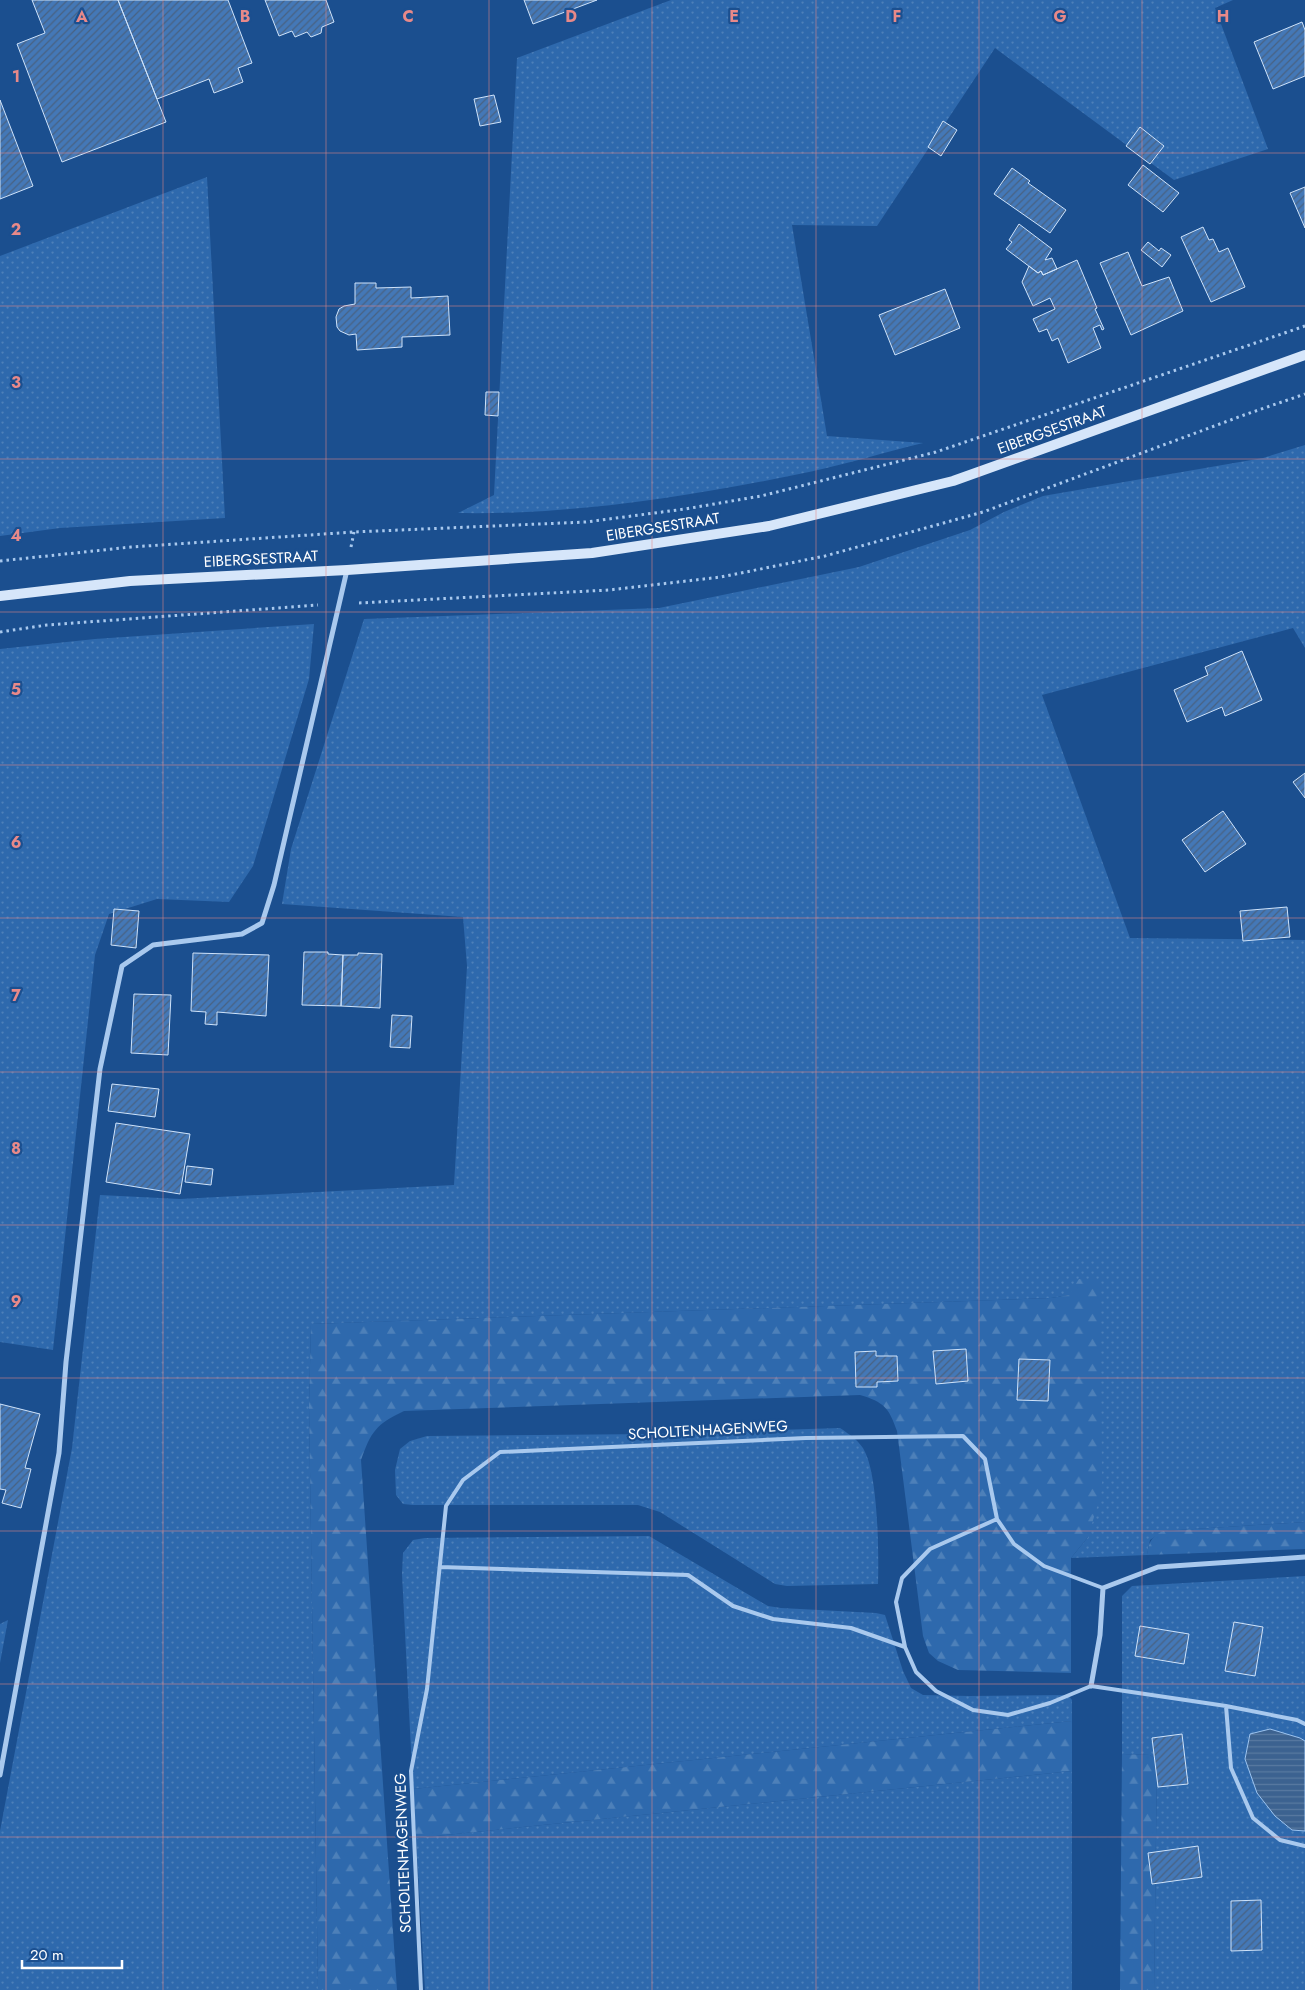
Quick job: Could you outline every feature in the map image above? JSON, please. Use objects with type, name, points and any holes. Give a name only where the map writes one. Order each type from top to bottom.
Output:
[{"type":"main road","name":"EIBERGSESTRAAT","points":[[0,596],[130,581],[347,570],[592,553],[769,526],[953,481],[1305,354]]},
{"type":"street","points":[[0,1775],[59,1453],[66,1362],[100,1070],[122,966],[154,945],[242,934],[262,923],[276,875],[347,570]]},
{"type":"street","points":[[1091,1686],[1100,1635],[1103,1588],[1158,1567],[1305,1557]]},
{"type":"lane","name":"SCHOLTENHAGENWEG","points":[[422,1990],[411,1770],[427,1689],[446,1506],[463,1480],[500,1452],[806,1438],[962,1436],[985,1459],[997,1519],[1014,1544],[1044,1566],[1103,1588]]},
{"type":"lane","points":[[997,1519],[930,1549],[902,1578],[896,1602],[905,1646],[916,1672],[936,1691],[973,1710],[1008,1715],[1050,1703],[1091,1686],[1226,1706],[1297,1720],[1305,1724]]},
{"type":"lane","points":[[440,1567],[688,1574],[733,1606],[773,1619],[851,1628],[905,1646]]},
{"type":"lane","points":[[1226,1706],[1231,1768],[1253,1818],[1280,1840],[1305,1846]]},
{"type":"path","points":[[0,560],[131,547],[335,533],[586,522],[685,509],[761,496],[936,452],[1305,326]]},
{"type":"green space","points":[[671,0],[1233,0],[1215,8],[1268,149],[1174,180],[995,48],[877,226],[792,225],[827,436],[923,443],[809,472],[678,496],[546,511],[458,513],[494,495],[517,58]]},
{"type":"green space","points":[[207,177],[225,518],[60,528],[0,536],[0,256]]},
{"type":"green space","points":[[1305,445],[1305,648],[1293,628],[1042,695],[1130,938],[1305,940],[1305,1522],[1163,1531],[1150,1540],[1147,1555],[1071,1558],[1088,1537],[1069,1295],[1051,1298],[311,1324],[309,1406],[318,1990],[0,1990],[0,1831],[72,1448],[100,1195],[180,1199],[454,1185],[467,966],[463,917],[282,904],[291,849],[364,619],[659,608],[859,567],[970,530],[1004,512],[1043,496],[1263,458]]},
{"type":"green space","points":[[314,624],[309,679],[253,866],[229,902],[157,899],[109,914],[95,955],[53,1350],[0,1342],[0,649],[95,639]]},
{"type":"green space","points":[[1079,1279],[1097,1279],[1100,1283],[1102,1490],[1088,1537],[1071,1558],[1071,1673],[958,1670],[938,1661],[929,1653],[923,1636],[897,1431],[888,1411],[875,1400],[860,1395],[404,1411],[381,1425],[368,1442],[361,1460],[397,1990],[318,1990],[309,1406],[311,1324],[1051,1298],[1069,1295]]},
{"type":"green space","points":[[840,1428],[861,1445],[873,1479],[877,1516],[878,1584],[787,1586],[775,1584],[660,1512],[638,1505],[413,1505],[403,1504],[396,1495],[395,1470],[400,1449],[410,1441],[427,1436],[654,1434]]},
{"type":"green space","points":[[1305,1522],[1305,1549],[1147,1555],[1151,1540],[1163,1531]]},
{"type":"green space","points":[[649,1536],[768,1606],[885,1615],[903,1671],[911,1688],[923,1695],[1068,1695],[1072,1700],[1072,1721],[413,1789],[402,1574],[403,1553],[413,1540],[425,1538]]},
{"type":"green space","points":[[1305,1576],[1305,1990],[1154,1990],[1157,1760],[1150,1755],[1122,1754],[1122,1596],[1132,1586]]},
{"type":"green space","points":[[8,1620],[0,1663],[0,1624]]},
{"type":"green space","points":[[1072,1721],[1072,1771],[416,1838],[413,1789]]},
{"type":"green space","points":[[1122,1754],[1150,1755],[1157,1760],[1154,1990],[1120,1990]]},
{"type":"green space","points":[[1072,1771],[1072,1990],[425,1990],[416,1838]]},
{"type":"shaded area","points":[[1270,1729],[1305,1741],[1305,1831],[1292,1830],[1275,1816],[1257,1793],[1245,1759],[1250,1734]]},
{"type":"building","points":[[32,0],[118,0],[166,122],[62,162],[17,44],[45,33]]},
{"type":"building","points":[[118,0],[228,0],[252,63],[238,68],[243,82],[214,93],[209,79],[157,99]]},
{"type":"building","points":[[265,0],[326,0],[334,22],[322,27],[321,33],[311,37],[307,32],[295,37],[292,31],[279,36]]},
{"type":"building","points":[[524,0],[597,0],[533,24]]},
{"type":"building","points":[[1302,22],[1305,30],[1305,76],[1273,89],[1254,42]]},
{"type":"building","points":[[494,95],[501,122],[480,126],[474,99]]},
{"type":"building","points":[[0,100],[33,186],[0,199]]},
{"type":"building","points":[[943,121],[957,130],[941,156],[928,147]]},
{"type":"building","points":[[1140,127],[1164,146],[1150,164],[1126,146]]},
{"type":"building","points":[[1143,165],[1179,193],[1163,212],[1128,185]]},
{"type":"building","points":[[1012,168],[1030,181],[1028,183],[1066,210],[1050,233],[994,194]]},
{"type":"building","points":[[1305,187],[1305,228],[1290,193]]},
{"type":"building","points":[[1019,224],[1052,249],[1045,260],[1052,258],[1057,269],[1043,275],[1041,271],[1038,273],[1006,249],[1012,242],[1009,240]]},
{"type":"building","points":[[1203,227],[1209,240],[1213,239],[1219,252],[1228,248],[1245,287],[1211,302],[1181,237]]},
{"type":"building","points":[[1148,242],[1159,251],[1161,248],[1171,255],[1162,267],[1141,250]]},
{"type":"building","points":[[1128,252],[1142,286],[1169,277],[1183,311],[1131,335],[1100,263]]},
{"type":"building","points":[[1077,260],[1104,329],[1102,330],[1100,325],[1093,328],[1101,348],[1068,363],[1058,338],[1052,341],[1047,329],[1039,332],[1033,319],[1055,309],[1050,298],[1033,306],[1022,282],[1029,266],[1038,273],[1041,271],[1043,275]]},
{"type":"building","points":[[355,283],[376,283],[376,288],[411,287],[411,298],[448,296],[450,335],[402,337],[402,347],[357,350],[356,334],[349,335],[340,331],[337,327],[336,317],[339,309],[355,304]]},
{"type":"building","points":[[945,289],[960,328],[895,355],[879,315]]},
{"type":"building","points":[[486,392],[499,392],[498,416],[485,415]]},
{"type":"building","points":[[1242,651],[1262,700],[1225,716],[1222,707],[1187,722],[1174,690],[1208,675],[1205,667]]},
{"type":"building","points":[[1305,773],[1305,798],[1293,782]]},
{"type":"building","points":[[1223,811],[1246,844],[1205,872],[1182,840]]},
{"type":"building","points":[[1287,907],[1290,937],[1243,941],[1240,911]]},
{"type":"building","points":[[114,909],[139,911],[136,948],[111,945]]},
{"type":"building","points":[[304,952],[328,952],[328,954],[343,955],[341,1006],[302,1005]]},
{"type":"building","points":[[193,953],[269,955],[266,1016],[217,1012],[217,1025],[205,1024],[206,1012],[191,1011]]},
{"type":"building","points":[[358,953],[382,954],[380,1008],[341,1006],[343,955],[358,955]]},
{"type":"building","points":[[134,994],[171,995],[168,1055],[131,1053]]},
{"type":"building","points":[[392,1015],[412,1016],[410,1048],[390,1047]]},
{"type":"building","points":[[112,1084],[159,1089],[155,1117],[108,1111]]},
{"type":"building","points":[[116,1123],[190,1134],[180,1194],[106,1182]]},
{"type":"building","points":[[187,1166],[213,1169],[211,1185],[185,1182]]},
{"type":"building","points":[[966,1349],[968,1381],[936,1384],[933,1351]]},
{"type":"building","points":[[876,1351],[876,1356],[897,1356],[898,1381],[877,1382],[877,1387],[856,1387],[855,1352]]},
{"type":"building","points":[[1019,1359],[1050,1360],[1048,1401],[1017,1400]]},
{"type":"building","points":[[0,1404],[40,1414],[25,1468],[31,1469],[21,1508],[2,1503],[6,1490],[0,1489]]},
{"type":"building","points":[[1234,1622],[1263,1627],[1255,1676],[1225,1671]]},
{"type":"building","points":[[1140,1626],[1189,1634],[1184,1664],[1135,1656]]},
{"type":"building","points":[[1182,1734],[1188,1784],[1158,1787],[1152,1738]]},
{"type":"building","points":[[1198,1846],[1202,1877],[1152,1884],[1148,1853]]},
{"type":"building","points":[[1261,1900],[1262,1950],[1231,1951],[1231,1901]]}]
